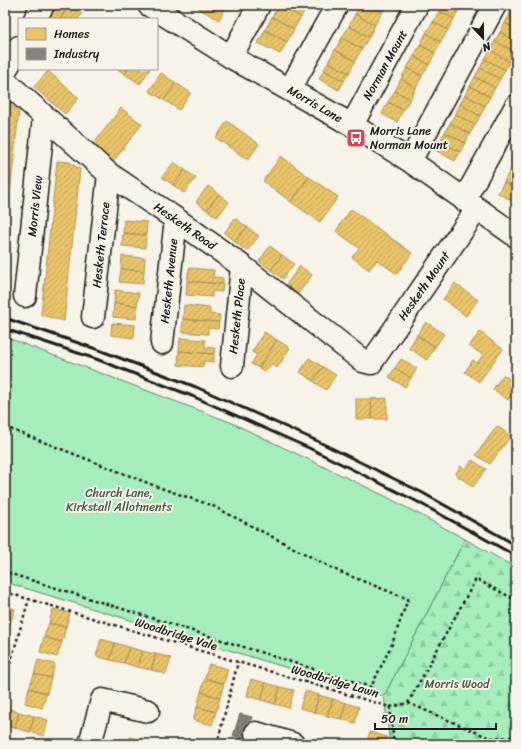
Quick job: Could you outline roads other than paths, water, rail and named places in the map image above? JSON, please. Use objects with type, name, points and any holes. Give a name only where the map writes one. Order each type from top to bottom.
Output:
[{"type":"street","points":[[36,18],[43,5]]},
{"type":"street","name":"Morris Lane","points":[[148,5],[173,12],[231,57],[352,125],[410,161],[516,236]]},
{"type":"street","points":[[231,57],[260,5]]},
{"type":"street","points":[[290,89],[337,5]]},
{"type":"street","name":"Norman Mount","points":[[352,125],[418,5]]},
{"type":"street","points":[[410,161],[495,5]]},
{"type":"street","points":[[5,71],[18,49]]},
{"type":"street","name":"Hesketh Road","points":[[5,81],[110,174],[242,266],[363,361],[371,363]]},
{"type":"street","name":"Hesketh Mount","points":[[371,363],[435,271],[471,204],[516,106]]},
{"type":"street","name":"Morris View","points":[[25,296],[44,116]]},
{"type":"street","name":"Hesketh Terrace","points":[[93,317],[110,174]]},
{"type":"street","name":"Hesketh Avenue","points":[[162,343],[176,219]]},
{"type":"street","name":"Hesketh Place","points":[[232,366],[242,266]]},
{"type":"street","points":[[90,744],[102,700],[148,711]]},
{"type":"street","points":[[256,733],[294,744]]},
{"type":"railway","points":[[5,318],[99,350],[196,387],[313,439],[421,492],[516,545]]},
{"type":"railway","points":[[5,329],[96,359],[192,396],[309,448],[416,501],[516,556]]},
{"type":"place","name":"Morris Lane Norman Mount","points":[[356,138]]},
{"type":"park label","name":"Church Lane, Kirkstall Allotments","points":[[119,500]]},
{"type":"park label","name":"Morris Wood","points":[[457,684]]}]
